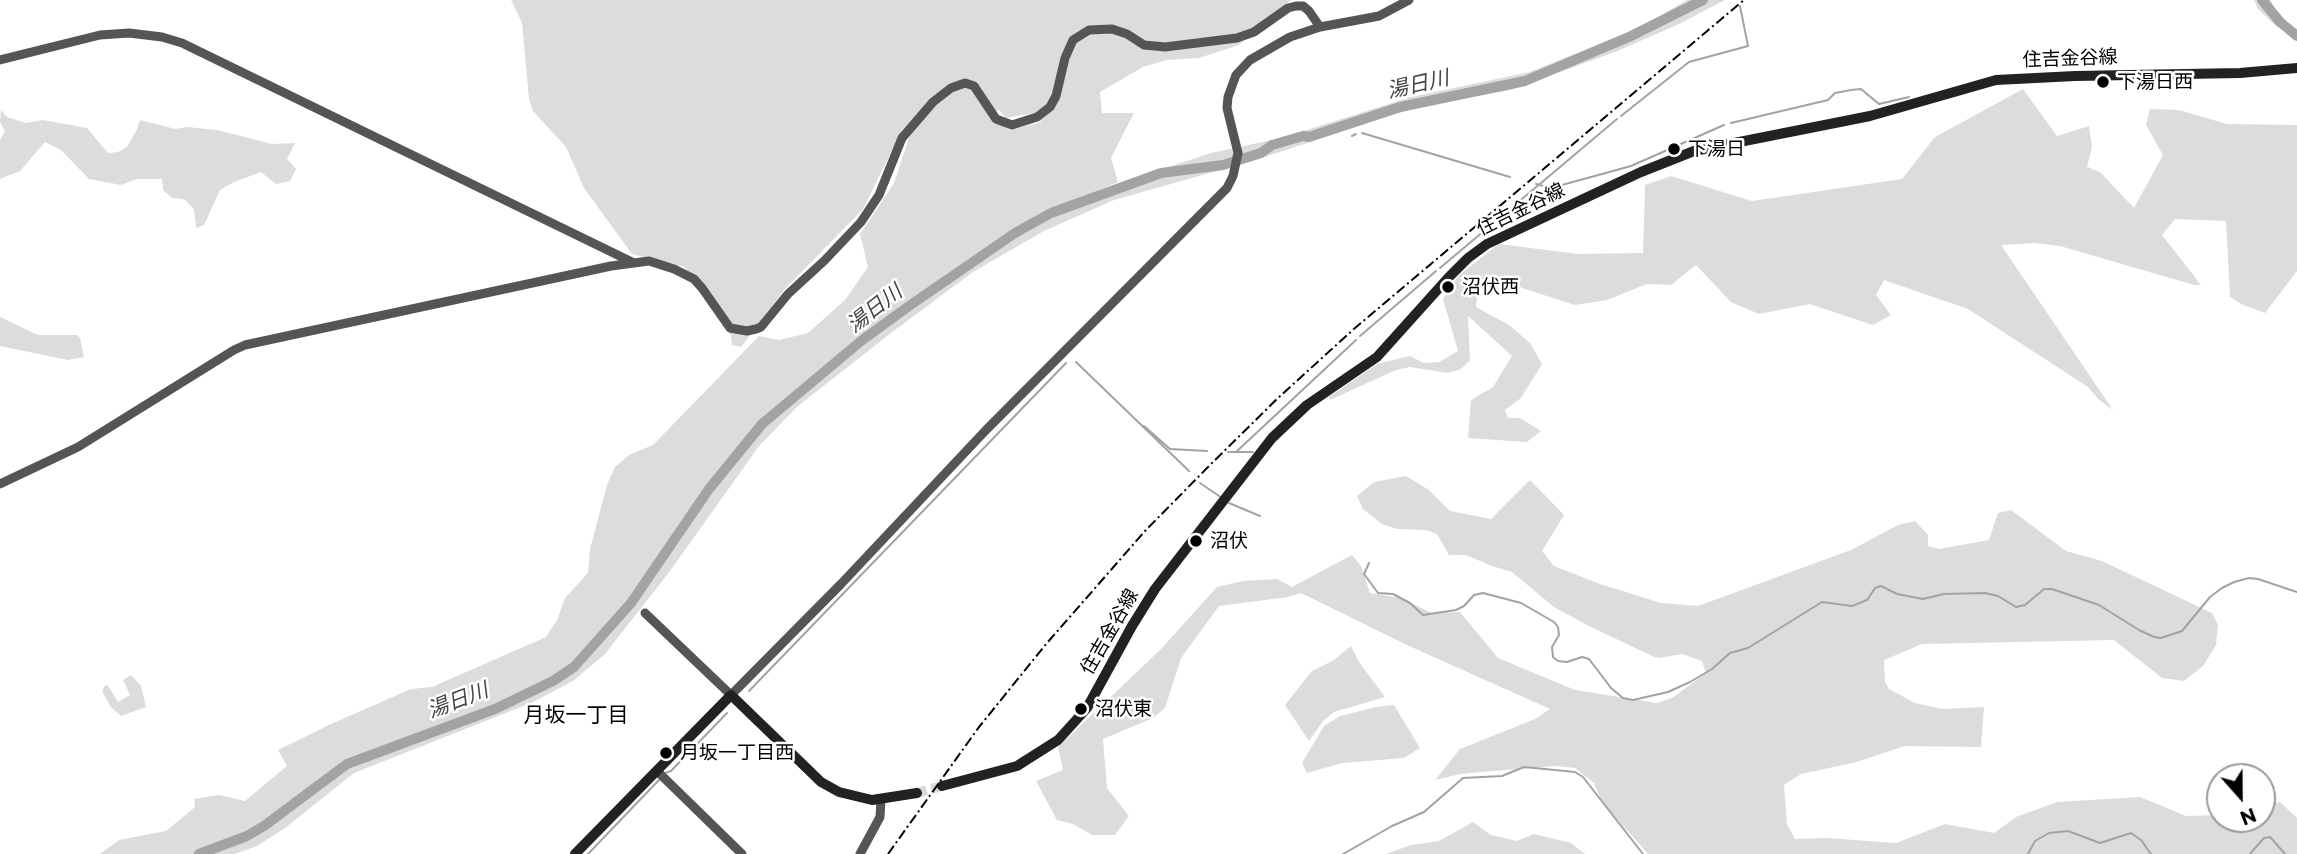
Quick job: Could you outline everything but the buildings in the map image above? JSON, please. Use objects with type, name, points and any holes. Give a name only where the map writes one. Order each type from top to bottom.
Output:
[{"type":"main road","name":"住吉金谷線","points":[[942,786],[1017,766],[1058,740],[1087,708],[1155,589],[1272,438],[1307,405],[1377,357],[1448,278],[1487,244],[1642,172],[1694,151],[1870,116],[1996,80],[2240,73],[2297,68]]},
{"type":"main road","points":[[575,854],[660,775],[731,695],[827,786],[852,797],[881,800],[917,793]]},
{"type":"street","points":[[645,613],[731,695],[841,584],[986,430],[1227,188],[1236,168],[1237,145],[1227,108],[1230,87],[1236,75],[1250,60],[1290,37],[1320,27],[1379,16],[1409,0]]},
{"type":"street","points":[[0,484],[78,447],[245,345],[632,262],[649,261],[686,275],[702,288],[730,328],[747,331],[761,327],[788,294],[861,222],[879,195],[902,138],[933,102],[951,88],[965,83],[974,86],[996,119],[1012,125],[1037,117],[1050,107],[1056,96],[1065,58],[1073,40],[1089,30],[1112,29],[1127,34],[1144,45],[1155,47],[1195,43],[1237,38],[1254,32],[1288,8],[1296,6],[1303,6],[1309,11],[1320,27]]},
{"type":"street","points":[[0,60],[100,35],[129,33],[162,37],[182,43],[632,262]]},
{"type":"street","points":[[660,775],[742,854]]},
{"type":"street","points":[[860,854],[880,817],[881,800]]},
{"type":"shaded area","points":[[511,0],[1291,0],[1239,45],[1199,58],[1166,60],[1143,67],[1100,92],[1102,113],[1134,113],[1111,158],[1118,182],[1069,203],[1211,153],[1281,138],[1411,97],[1530,72],[1643,26],[1687,0],[1725,0],[1615,52],[1511,90],[1399,113],[1249,162],[1114,200],[1044,231],[973,272],[798,406],[759,446],[670,571],[605,654],[573,681],[531,703],[354,773],[285,828],[257,846],[235,854],[100,854],[119,840],[166,831],[195,807],[194,799],[219,795],[245,801],[287,766],[278,750],[331,724],[411,689],[432,687],[546,637],[557,620],[565,598],[588,573],[590,549],[607,485],[615,467],[629,455],[653,445],[759,336],[779,340],[808,333],[845,300],[868,267],[860,234],[894,183],[921,111],[902,130],[863,209],[784,290],[741,347],[732,345],[731,336],[701,286],[684,267],[632,254],[584,188],[566,147],[533,111],[529,99],[522,23]],"holes":[[[998,109],[1006,118],[1035,113],[1037,110],[1041,122],[1010,130],[994,121]]]},
{"type":"shaded area","points":[[2254,0],[2271,0],[2277,17],[2297,31],[2297,39],[2276,26],[2258,9]]},
{"type":"shaded area","points":[[2023,89],[2057,136],[2089,126],[2092,147],[2087,167],[2100,172],[2134,208],[2163,155],[2146,125],[2150,109],[2179,110],[2227,124],[2297,125],[2297,271],[2265,313],[2230,297],[2226,221],[2175,219],[2162,235],[2201,285],[2060,246],[2034,243],[2001,245],[2113,410],[2088,387],[1968,309],[1884,280],[1876,295],[1891,315],[1873,325],[1810,304],[1759,314],[1731,302],[1696,265],[1671,285],[1647,284],[1607,300],[1575,305],[1499,278],[1478,290],[1476,307],[1509,325],[1530,343],[1542,364],[1521,398],[1505,410],[1508,418],[1520,418],[1541,431],[1527,442],[1468,438],[1471,400],[1493,387],[1512,356],[1468,316],[1470,360],[1461,369],[1448,373],[1410,367],[1396,370],[1330,400],[1329,397],[1377,364],[1410,356],[1424,363],[1439,362],[1458,351],[1443,299],[1458,276],[1499,244],[1578,254],[1643,253],[1645,185],[1671,176],[1752,201],[1902,179],[1935,137]]},
{"type":"shaded area","points":[[1,110],[7,117],[26,123],[43,120],[87,128],[108,153],[127,147],[140,120],[175,129],[187,127],[217,130],[272,144],[295,143],[287,159],[296,169],[290,181],[276,184],[261,172],[220,190],[204,225],[196,228],[194,209],[184,199],[172,198],[163,190],[162,179],[137,179],[121,185],[89,179],[61,150],[45,142],[20,171],[0,179],[0,140],[5,131],[0,122]]},
{"type":"shaded area","points":[[0,317],[38,335],[77,335],[84,357],[68,360],[0,346]]},
{"type":"shaded area","points":[[1406,476],[1429,490],[1450,511],[1491,519],[1530,480],[1564,515],[1542,551],[1554,566],[1661,603],[1698,606],[1851,550],[1898,525],[1915,521],[1928,535],[1928,546],[1939,549],[1989,540],[1998,513],[2011,510],[2066,551],[2102,561],[2212,613],[2218,625],[2216,645],[2203,666],[2184,681],[2162,678],[2114,640],[1922,644],[1884,660],[1885,682],[1889,689],[1915,703],[1942,709],[1984,707],[1981,747],[1905,746],[1857,762],[1801,774],[1784,785],[1787,824],[1795,839],[1827,838],[1896,843],[1945,824],[1994,833],[2016,817],[2057,802],[2140,797],[2186,816],[2206,815],[2206,833],[2276,833],[2276,802],[2280,802],[2297,818],[2297,854],[1648,854],[1602,802],[1594,783],[1575,768],[1555,766],[1493,771],[1435,780],[1460,749],[1535,719],[1550,709],[1407,645],[1301,593],[1219,606],[1181,658],[1165,708],[1153,718],[1103,739],[1107,788],[1129,816],[1115,835],[1092,835],[1073,824],[1057,820],[1036,781],[1063,770],[1058,747],[1161,649],[1217,587],[1243,581],[1277,579],[1292,587],[1352,555],[1361,566],[1370,593],[1401,598],[1432,613],[1460,612],[1498,658],[1575,690],[1657,703],[1672,698],[1706,673],[1702,661],[1682,654],[1654,657],[1587,625],[1554,607],[1512,572],[1466,555],[1449,555],[1437,534],[1426,530],[1397,529],[1382,524],[1363,509],[1357,496],[1374,482]]},
{"type":"shaded area","points":[[1351,646],[1359,662],[1385,697],[1334,712],[1323,721],[1309,741],[1285,705],[1312,671],[1334,660]]},
{"type":"shaded area","points":[[131,675],[141,686],[146,707],[121,716],[111,707],[102,691],[105,685],[108,686],[118,702],[130,695],[123,680]]},
{"type":"shaded area","points":[[1394,705],[1420,748],[1404,758],[1342,763],[1307,773],[1302,763],[1324,726],[1340,716]]},
{"type":"shaded area","points":[[1473,822],[1491,835],[1517,841],[1534,834],[1571,843],[1585,854],[1386,854],[1411,845],[1439,841]]},
{"type":"waterway","name":"湯日川","points":[[199,854],[247,836],[264,826],[347,764],[495,709],[553,681],[574,667],[631,603],[709,489],[762,424],[861,341],[1015,233],[1051,213],[1161,173],[1223,165],[1261,153],[1272,145],[1303,136],[1309,137],[1400,107],[1525,81],[1629,37],[1703,0]]},
{"type":"waterway","name":"湯日川","points":[[2262,0],[2280,22],[2297,36]]},
{"type":"waterway","points":[[1621,116],[1689,62],[1748,46],[1740,6]]},
{"type":"waterway","points":[[1731,123],[1828,100],[1835,93],[1851,90],[1861,89],[1879,104],[1909,97]]},
{"type":"waterway","points":[[1440,268],[1617,119]]},
{"type":"waterway","points":[[1536,184],[1551,188],[1631,166],[1724,125]]},
{"type":"waterway","points":[[1362,133],[1510,177]]},
{"type":"waterway","points":[[1352,136],[1356,134]]},
{"type":"waterway","points":[[1360,336],[1436,271]]},
{"type":"waterway","points":[[1228,452],[1236,452],[1356,340]]},
{"type":"waterway","points":[[1076,362],[1189,471]]},
{"type":"waterway","points":[[749,691],[1066,363]]},
{"type":"waterway","points":[[1144,426],[1170,449],[1207,451]]},
{"type":"waterway","points":[[1236,452],[1253,452]]},
{"type":"waterway","points":[[1200,483],[1222,498]]},
{"type":"waterway","points":[[1229,503],[1260,516]]},
{"type":"waterway","points":[[1369,563],[1364,574],[1378,593],[1393,594],[1410,603],[1423,615],[1456,610],[1474,595],[1483,593],[1521,603],[1558,627],[1559,635],[1552,647],[1553,657],[1567,662],[1582,657],[1589,659],[1611,688],[1623,698],[1633,700],[1668,692],[1690,682],[1712,669],[1730,653],[1748,648],[1822,602],[1852,606],[1867,600],[1875,588],[1881,586],[1897,594],[1923,599],[1944,594],[1985,593],[1998,596],[2016,607],[2025,605],[2044,589],[2052,589],[2099,605],[2139,630],[2161,638],[2182,631],[2210,597],[2234,582],[2249,578],[2258,579],[2297,592]]},
{"type":"waterway","points":[[665,773],[671,771],[727,713]]},
{"type":"waterway","points":[[1343,854],[1392,826],[1424,812],[1463,778],[1502,776],[1524,767],[1575,772],[1583,777],[1643,854]]},
{"type":"waterway","points":[[588,854],[659,780]]},
{"type":"waterway","points":[[2028,854],[2035,841],[2049,833],[2068,831],[2100,843],[2131,833],[2141,840],[2151,854]]},
{"type":"waterway","points":[[2250,854],[2264,838],[2270,837],[2285,854]]},
{"type":"tunnel","points":[[917,793],[942,786]]},
{"type":"railway","points":[[888,854],[979,727],[1047,643],[1145,531],[1210,465],[1355,328],[1744,0]]},
{"type":"place","name":"下湯日西","points":[[2103,82]]},
{"type":"place","name":"下湯日","points":[[1674,149]]},
{"type":"place","name":"沼伏西","points":[[1448,287]]},
{"type":"place","name":"沼伏","points":[[1196,541]]},
{"type":"place","name":"沼伏東","points":[[1081,709]]},
{"type":"place","name":"月坂一丁目西","points":[[666,753]]},
{"type":"district","name":"月坂一丁目","points":[[576,716]]}]
